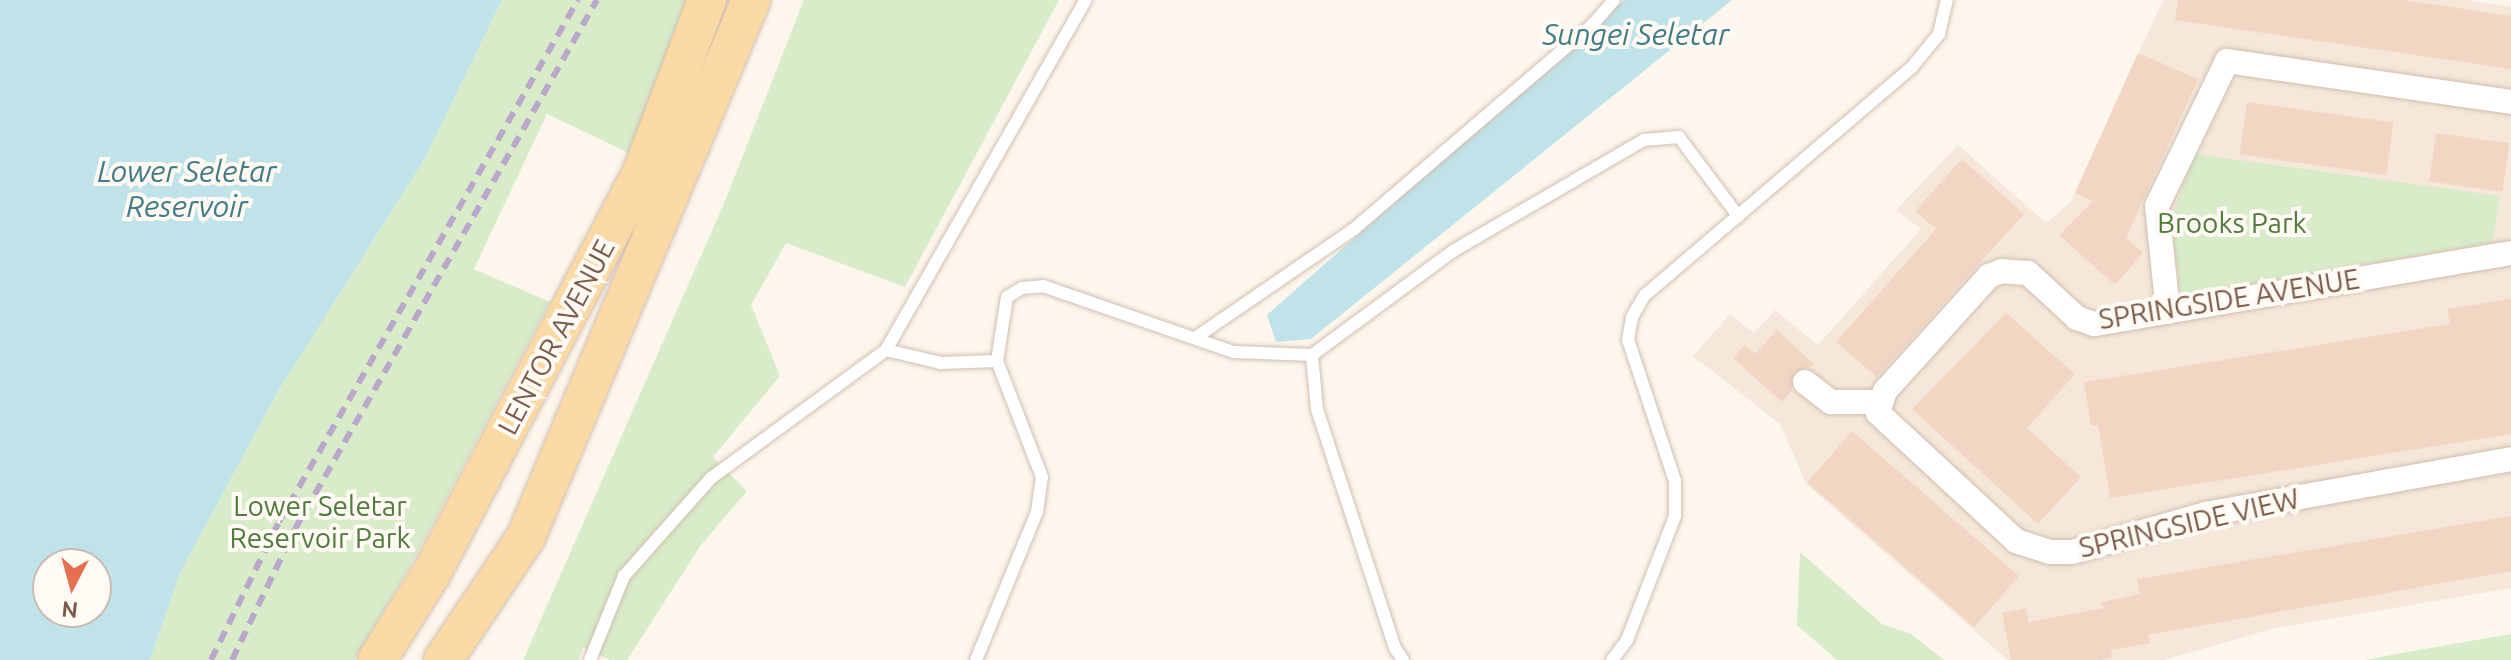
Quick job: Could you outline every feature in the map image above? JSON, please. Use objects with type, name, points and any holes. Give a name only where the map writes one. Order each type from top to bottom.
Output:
[{"type":"main road","name":"LENTOR AVENUE","points":[[377,660],[431,574],[642,172],[707,0]]},
{"type":"main road","name":"LENTOR AVENUE","points":[[443,660],[526,537],[751,0]]},
{"type":"main road","points":[[469,660],[491,585]]},
{"type":"street","points":[[2168,312],[2157,206],[2227,61],[2511,102]]},
{"type":"street","name":"SPRINGSIDE AVENUE","points":[[1879,402],[1989,276],[2002,271],[2028,273],[2077,318],[2094,324],[2511,253]]},
{"type":"street","points":[[1805,382],[1831,402],[1879,402]]},
{"type":"street","name":"SPRINGSIDE VIEW","points":[[1879,402],[1878,413],[1887,425],[2016,541],[2050,552],[2072,552],[2206,514],[2511,459]]},
{"type":"lane","points":[[590,660],[624,576],[711,478],[886,350],[1086,0]]},
{"type":"lane","points":[[1195,338],[1354,229],[1594,23],[1614,0]]},
{"type":"lane","points":[[1612,660],[1627,640],[1675,516],[1675,481],[1628,340],[1632,317],[1644,296],[1912,67],[1939,34],[1947,0]]},
{"type":"lane","points":[[976,660],[1037,512],[1042,477],[997,361],[1002,310],[1007,297],[1022,288],[1043,286],[1234,352],[1312,355],[1453,251],[1644,140],[1679,137],[1738,216]]},
{"type":"lane","points":[[886,350],[941,363],[997,361]]},
{"type":"lane","points":[[1312,355],[1317,409],[1390,635],[1403,660]]},
{"type":"shaded area","points":[[2163,0],[2468,0],[2511,7],[2511,588],[2275,628],[2164,660],[2008,660],[1806,484],[1780,424],[1693,356],[1730,314],[1754,333],[1775,310],[1818,345],[1921,229],[1896,210],[1958,145],[2046,223],[2070,203]]},
{"type":"green space","name":"Lower Seletar Reservoir Park","points":[[502,0],[689,0],[631,154],[547,114],[474,269],[550,302],[409,569],[354,660],[150,660],[180,573],[277,393],[424,160]]},
{"type":"green space","points":[[804,0],[1059,0],[905,287],[786,243],[751,305],[780,376],[713,457],[747,491],[701,545],[627,660],[610,660],[583,647],[579,660],[523,660],[725,201]]},
{"type":"green space","name":"Brooks Park","points":[[2195,154],[2500,196],[2492,243],[2182,295],[2169,223]]},
{"type":"green space","points":[[1800,552],[1882,624],[1911,634],[1944,660],[1837,660],[1797,625]]},
{"type":"green space","points":[[2511,634],[2511,660],[2366,660],[2396,654]]},
{"type":"water","name":"Lower Seletar Reservoir","points":[[0,0],[502,0],[424,160],[277,393],[180,573],[150,660],[0,660]]},
{"type":"water","name":"Sungei Seletar","points":[[1624,0],[1732,0],[1311,339],[1276,342],[1267,315]]},
{"type":"building","points":[[2178,0],[2404,0],[2511,16],[2511,69],[2175,20]]},
{"type":"building","points":[[2138,53],[2198,79],[2126,238],[2143,253],[2115,285],[2059,235],[2093,201],[2075,193]]},
{"type":"building","points":[[2247,102],[2394,123],[2386,175],[2240,154]]},
{"type":"building","points":[[2436,133],[2509,143],[2502,192],[2429,182]]},
{"type":"building","points":[[1962,159],[2024,214],[1877,377],[1836,342],[1936,229],[1915,211]]},
{"type":"building","points":[[2511,299],[2511,434],[2110,498],[2098,425],[2091,426],[2084,382],[2450,324],[2447,309]]},
{"type":"building","points":[[2006,313],[2075,374],[2027,428],[2081,477],[2038,524],[1912,409]]},
{"type":"building","points":[[1777,330],[1815,365],[1794,372],[1792,390],[1782,402],[1733,358],[1745,345],[1755,354]]},
{"type":"building","points":[[1852,431],[2019,576],[1974,627],[1807,482]]},
{"type":"building","points":[[2511,516],[2511,571],[2148,635],[2150,643],[2111,650],[2112,658],[2011,660],[2002,613],[2026,608],[2029,622],[2103,608],[2101,602],[2140,594],[2137,579]]},
{"type":"railway","points":[[211,660],[279,522],[578,0]]},
{"type":"railway","points":[[232,660],[295,529],[597,0]]}]
